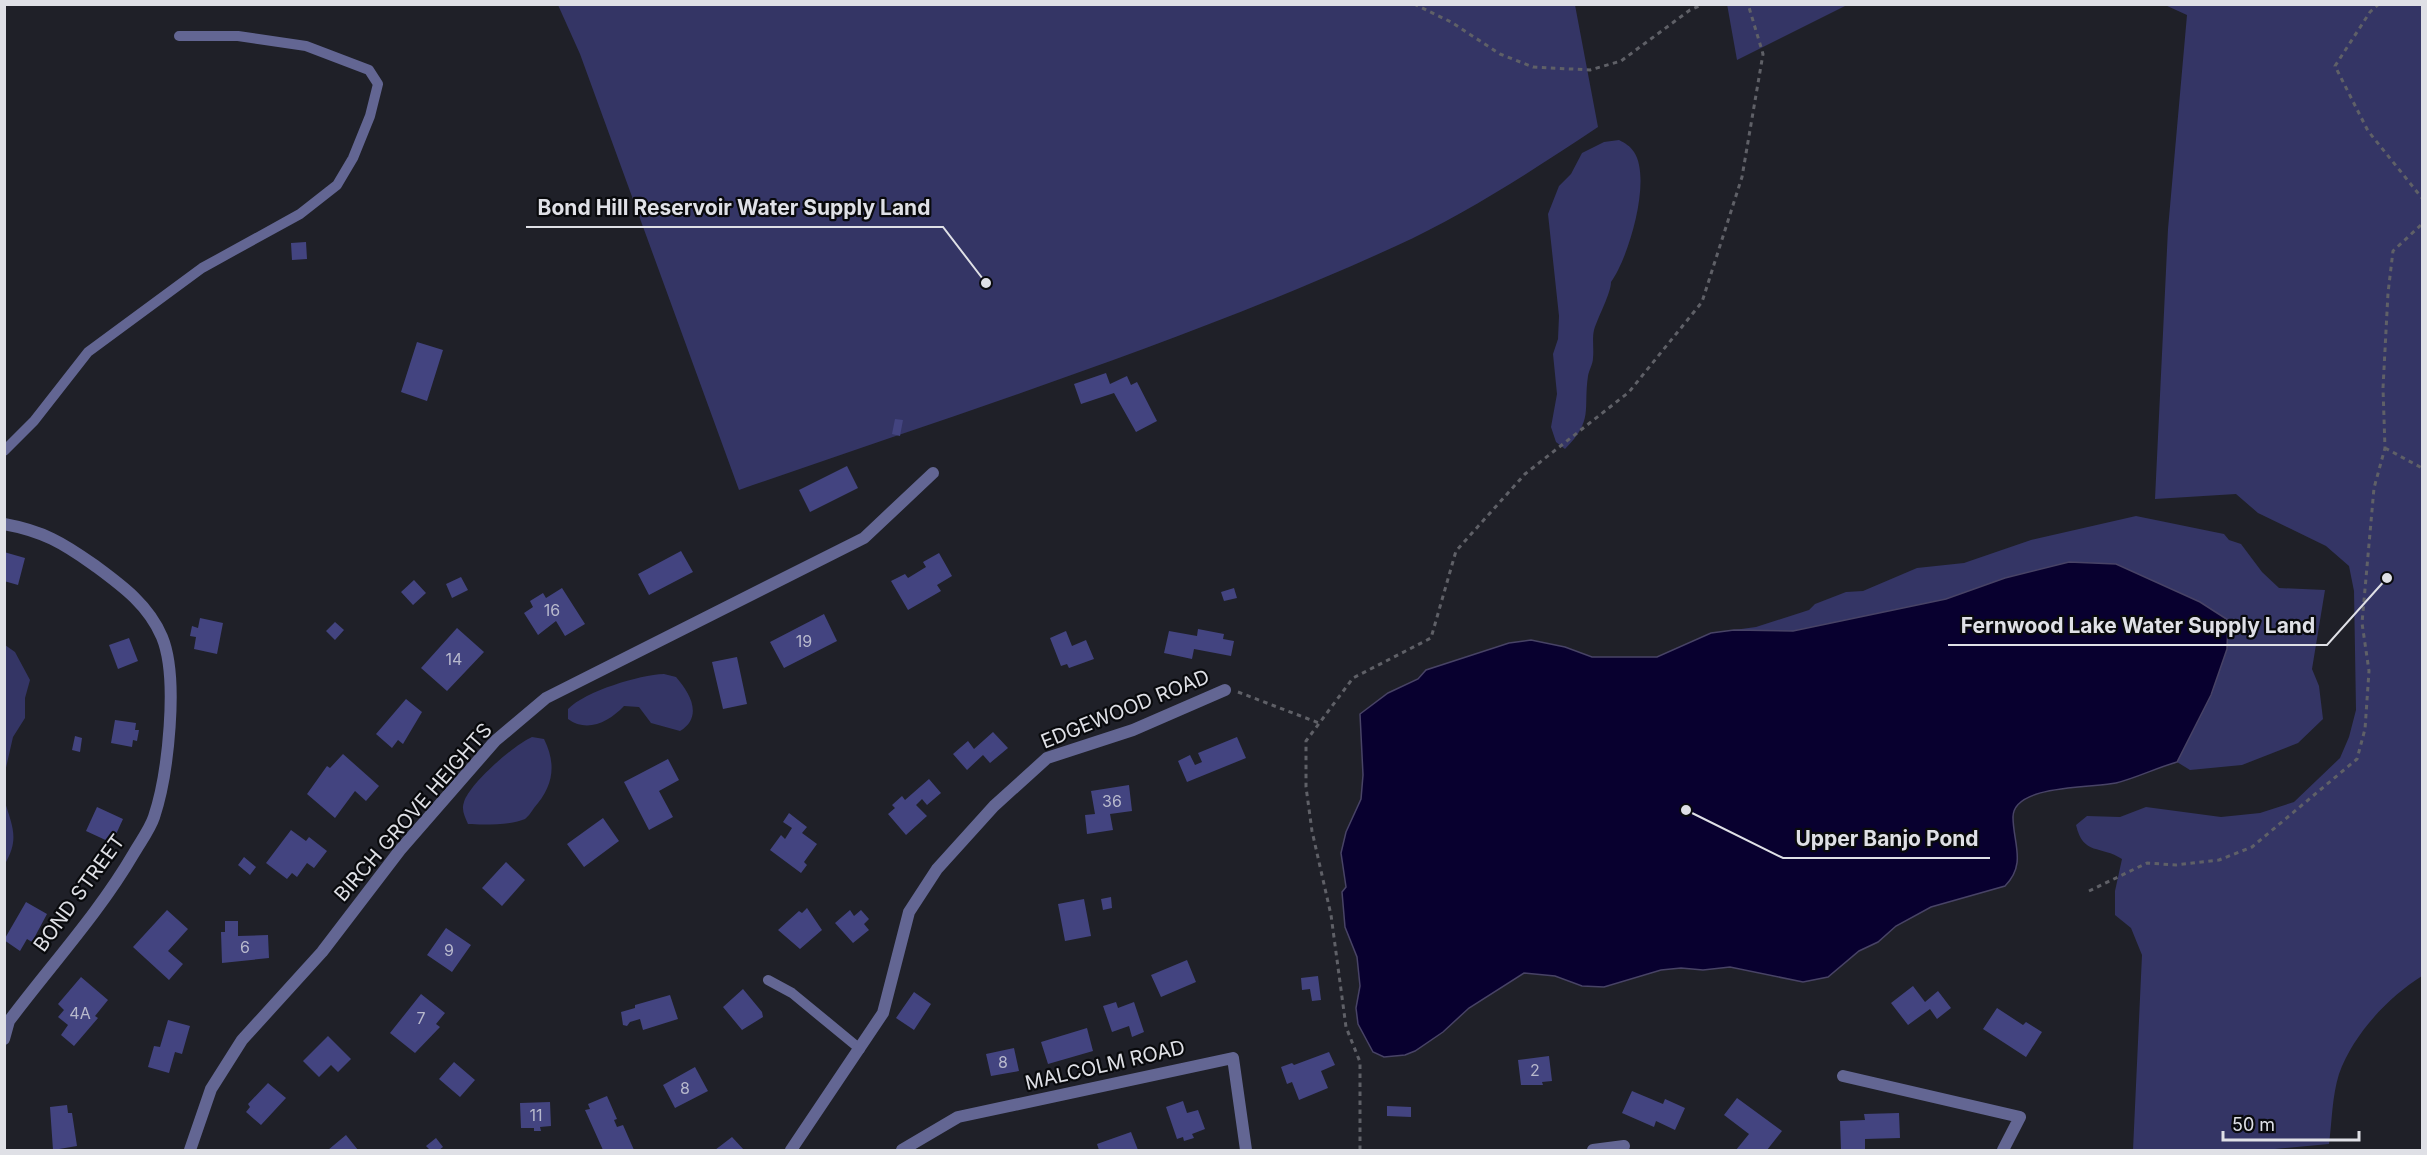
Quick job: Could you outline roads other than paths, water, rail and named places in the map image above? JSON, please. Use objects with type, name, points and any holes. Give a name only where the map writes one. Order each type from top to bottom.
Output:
[{"type":"street","name":"BIRCH GROVE HEIGHTS","points":[[190,1150],[211,1089],[242,1040],[322,952],[400,850],[495,741],[546,698],[864,538],[933,473]]},
{"type":"street","name":"BOND STREET","points":[[4,524],[29,528],[60,540],[132,593],[148,613],[162,637],[168,659],[169,742],[154,818],[120,877],[9,1021],[4,1039]]},
{"type":"street","name":"EDGEWOOD ROAD","points":[[791,1150],[883,1013],[909,912],[937,869],[994,806],[1047,758],[1133,730],[1225,690]]},
{"type":"street","name":"MALCOLM ROAD","points":[[902,1150],[958,1117],[1233,1058],[1246,1150]]},
{"type":"street","points":[[1843,1076],[2020,1117],[2003,1150]]},
{"type":"street","points":[[1593,1150],[1624,1146]]},
{"type":"lane","points":[[4,451],[34,421],[88,352],[202,268],[300,214],[337,185],[353,158],[370,116],[378,84],[369,70],[306,46],[238,36],[179,36]]},
{"type":"lane","points":[[768,980],[792,993],[860,1049]]},
{"type":"place","name":"Bond Hill Reservoir Water Supply Land","points":[[986,283]]},
{"type":"place","name":"Fernwood Lake Water Supply Land","points":[[2387,578]]},
{"type":"place","name":"Upper Banjo Pond","points":[[1686,810]]}]
